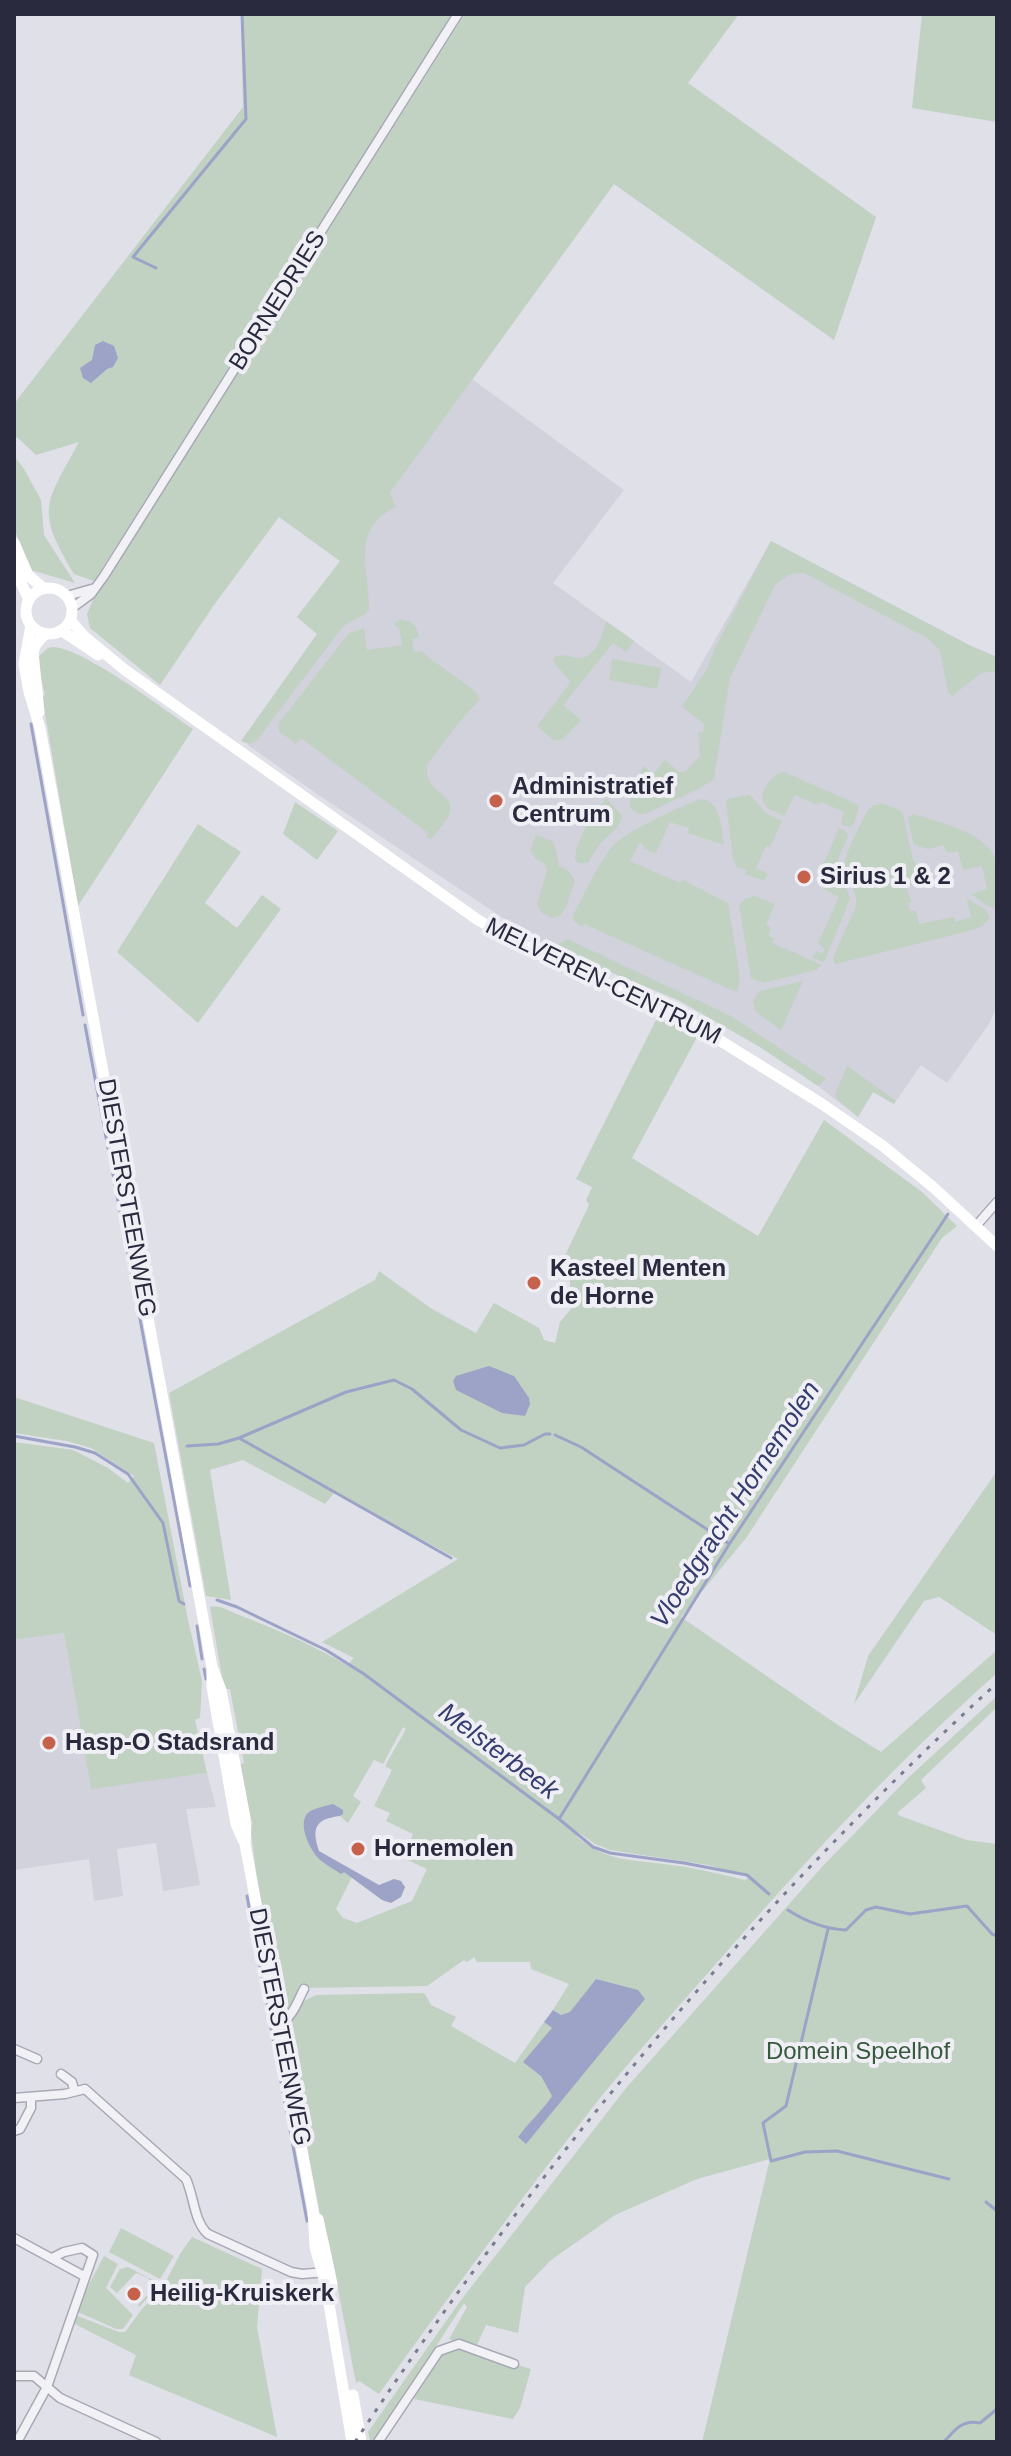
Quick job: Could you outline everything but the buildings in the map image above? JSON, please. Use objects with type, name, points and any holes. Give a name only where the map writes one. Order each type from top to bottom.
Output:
[{"type":"main road","points":[[14,543],[28,575],[44,589]]},
{"type":"main road","points":[[14,567],[29,600]]},
{"type":"main road","points":[[44,589],[54,589],[70,602],[71,621],[62,631],[45,634],[31,625],[26,611],[29,600],[44,589]]},
{"type":"main road","name":"MELVEREN-CENTRUM","points":[[71,621],[85,637],[125,670],[478,920],[545,957],[697,1025],[883,1146],[997,1246]]},
{"type":"main road","name":"DIESTERSTEENWEG","points":[[31,625],[24,664],[40,728],[212,1667],[221,1690],[244,1812],[245,1844],[313,2210],[318,2218],[352,2442]]},
{"type":"main road","name":"MELVEREN-CENTRUM","points":[[62,631],[125,670]]},
{"type":"main road","name":"DIESTERSTEENWEG","points":[[40,728],[33,652],[45,634]]},
{"type":"main road","name":"DIESTERSTEENWEG","points":[[325,2272],[361,2442]]},
{"type":"street","name":"BORNEDRIES","points":[[70,602],[96,587],[458,14]]},
{"type":"street","points":[[976,1226],[997,1202]]},
{"type":"street","points":[[278,2024],[287,2020],[304,1989]]},
{"type":"street","points":[[14,2049],[37,2059]]},
{"type":"street","points":[[61,2074],[72,2082],[74,2090]]},
{"type":"street","points":[[14,2098],[65,2094],[85,2089],[186,2179],[202,2229],[208,2234],[291,2272],[325,2272]]},
{"type":"street","points":[[14,2131],[20,2129],[31,2108],[31,2097]]},
{"type":"street","points":[[15,2240],[84,2276]]},
{"type":"street","points":[[17,2442],[47,2387],[93,2255],[82,2248],[52,2258]]},
{"type":"street","points":[[378,2442],[439,2351],[459,2344],[514,2364]]},
{"type":"street","points":[[14,2376],[34,2376],[60,2398],[156,2442]]},
{"type":"shaded area","points":[[472,379],[624,490],[553,583],[691,682],[771,541],[997,657],[997,1006],[989,1024],[947,1083],[921,1065],[894,1104],[873,1092],[858,1117],[760,1047],[678,1000],[539,942],[248,745],[322,638],[297,617]]},
{"type":"shaded area","name":"Hasp-O Stadsrand","points":[[64,1633],[91,1788],[207,1773],[216,1807],[186,1809],[200,1885],[163,1891],[156,1843],[117,1849],[123,1896],[94,1901],[89,1859],[14,1870],[14,1640]]},
{"type":"green space","points":[[241,14],[454,14],[94,581],[74,574],[49,520],[52,494],[79,442],[36,455],[17,437],[14,440],[14,404],[243,107]]},
{"type":"green space","points":[[465,14],[739,14],[688,83],[876,217],[834,340],[614,184],[390,493],[396,507],[381,516],[367,539],[369,610],[341,629],[257,740],[249,744],[241,741],[317,634],[297,617],[340,561],[279,517],[160,685],[90,628],[87,614]]},
{"type":"green space","points":[[922,14],[997,14],[997,122],[912,108]]},
{"type":"green space","points":[[14,456],[41,500],[44,535],[75,583],[31,570],[14,528]]},
{"type":"green space","points":[[771,541],[997,657],[997,671],[981,673],[952,696],[948,692],[940,651],[929,639],[804,573],[790,574],[775,585],[730,678],[714,779],[645,814],[638,814],[630,808],[630,802],[643,766],[653,774],[665,760],[679,772],[685,772],[700,756],[698,732],[703,732],[704,724],[682,707],[707,669]]},
{"type":"green space","points":[[400,620],[411,622],[417,630],[419,637],[412,639],[414,652],[422,651],[475,691],[480,699],[427,765],[430,781],[450,805],[447,818],[431,839],[426,837],[428,833],[301,738],[296,744],[279,731],[279,723],[349,633],[364,628],[367,650],[402,645],[399,627],[395,626]]},
{"type":"green space","points":[[606,621],[634,641],[626,652],[613,643],[563,705],[581,720],[563,739],[553,740],[537,726],[571,682],[553,658],[563,655],[579,658],[590,654],[598,644]]},
{"type":"green space","points":[[53,647],[67,650],[103,669],[193,729],[78,906],[38,665],[39,656]]},
{"type":"green space","points":[[612,659],[661,668],[657,689],[609,680]]},
{"type":"green space","points":[[784,772],[859,805],[854,824],[850,827],[842,825],[844,812],[795,795],[784,816],[767,808],[762,799],[764,790],[772,778]]},
{"type":"green space","points":[[750,795],[766,813],[782,821],[756,868],[768,874],[764,881],[745,874],[747,870],[737,867],[733,859],[726,801]]},
{"type":"green space","points":[[606,798],[622,816],[620,821],[588,863],[578,863],[575,859],[579,842]]},
{"type":"green space","points":[[700,799],[713,805],[716,810],[724,845],[688,833],[689,828],[670,822],[656,853],[645,849],[640,842],[630,861],[680,883],[683,880],[728,903],[740,977],[736,992],[584,924],[582,927],[573,920],[591,880],[611,848],[641,827]]},
{"type":"green space","points":[[295,802],[338,831],[317,860],[283,834]]},
{"type":"green space","points":[[884,804],[903,814],[913,860],[921,873],[920,882],[906,887],[912,902],[908,903],[910,911],[916,911],[919,924],[954,917],[955,922],[971,917],[967,899],[985,909],[990,918],[982,926],[965,932],[835,964],[833,958],[856,906],[854,891],[845,870],[846,857],[868,810],[874,805]]},
{"type":"green space","points":[[914,814],[963,831],[985,844],[993,853],[997,864],[997,908],[989,907],[971,894],[987,889],[982,866],[963,870],[958,851],[947,853],[944,845],[928,849],[914,845],[908,818]]},
{"type":"green space","points":[[198,824],[241,852],[205,903],[237,928],[262,895],[281,909],[198,1023],[117,952]]},
{"type":"green space","points":[[839,828],[846,831],[848,837],[837,865],[850,899],[824,962],[813,958],[816,951],[822,954],[825,949],[818,943],[839,897],[822,888],[830,869],[823,865]]},
{"type":"green space","points":[[536,835],[552,841],[559,866],[569,871],[575,881],[566,907],[560,916],[553,918],[542,913],[537,904],[547,870],[530,850]]},
{"type":"green space","points":[[755,896],[775,904],[766,924],[771,928],[768,935],[774,939],[772,943],[822,965],[816,970],[763,983],[751,978],[739,905],[746,898]]},
{"type":"green space","points":[[567,939],[731,1016],[826,1079],[818,1086],[760,1047],[678,1000],[559,951],[558,946]]},
{"type":"green space","points":[[803,981],[781,1030],[755,1011],[753,1001],[760,991]]},
{"type":"green space","points":[[658,1016],[697,1037],[632,1158],[758,1236],[824,1120],[922,1192],[957,1226],[942,1238],[746,1538],[681,1617],[881,1752],[997,1650],[997,1673],[852,1814],[631,2060],[518,2204],[379,2394],[359,2381],[356,2383],[285,2034],[292,2016],[300,2005],[317,1995],[422,1993],[431,2005],[456,2017],[451,2026],[515,2063],[544,2022],[552,2027],[541,2076],[552,2096],[518,2137],[526,2143],[644,1999],[596,1979],[570,2013],[561,2015],[553,2010],[569,1984],[531,1969],[530,1962],[477,1962],[474,1957],[467,1962],[464,1960],[427,1986],[306,1988],[282,2015],[238,1765],[244,1763],[230,1689],[224,1689],[210,1607],[222,1608],[267,1626],[347,1665],[354,1658],[322,1642],[458,1559],[334,1493],[325,1504],[243,1460],[210,1470],[231,1600],[206,1596],[169,1393],[375,1280],[379,1271],[432,1309],[476,1333],[494,1303],[539,1328],[544,1340],[555,1343],[560,1322],[571,1309],[570,1279],[562,1274],[561,1264],[589,1205],[586,1200],[592,1187],[576,1179]],"holes":[[[403,1727],[406,1729],[385,1766],[392,1770],[374,1806],[390,1813],[386,1821],[413,1834],[403,1858],[427,1869],[412,1901],[357,1923],[343,1918],[336,1909],[354,1873],[329,1864],[315,1854],[311,1847],[310,1811],[343,1814],[340,1816],[348,1823],[361,1802],[353,1796],[374,1760],[383,1764]],[[578,1832],[610,1850],[708,1865],[749,1877],[745,1880],[609,1855],[587,1845],[576,1836]]]},
{"type":"green space","points":[[847,1066],[896,1101],[894,1104],[873,1092],[858,1117],[835,1094]]},
{"type":"green space","points":[[14,1397],[154,1443],[202,1681],[200,1718],[195,1720],[207,1773],[91,1789],[64,1633],[14,1640],[14,1442],[73,1450],[108,1468],[128,1483],[134,1476],[91,1448],[14,1433]]},
{"type":"green space","points":[[997,1471],[997,1635],[939,1597],[924,1601],[854,1704],[868,1656]]},
{"type":"green space","name":"Domein Speelhof","points":[[997,1696],[997,1707],[921,1780],[926,1788],[897,1813],[967,1840],[997,1844],[997,2442],[702,2442],[770,2159],[697,2179],[615,2215],[551,2260],[525,2287],[518,2333],[486,2325],[476,2347],[449,2339],[467,2307],[464,2303],[376,2439],[370,2440],[368,2432],[461,2300],[627,2087],[821,1868],[908,1778]]},
{"type":"green space","points":[[121,2228],[174,2256],[160,2279],[109,2252]]},
{"type":"green space","points":[[192,2237],[262,2269],[257,2327],[277,2437],[129,2375],[136,2355],[73,2323],[75,2315],[125,2332],[162,2289]]},
{"type":"green space","points":[[104,2256],[118,2264],[106,2288],[133,2315],[123,2329],[116,2329],[78,2312]]},
{"type":"green space","points":[[128,2267],[158,2283],[139,2307],[154,2288],[148,2278],[136,2273],[117,2293],[110,2287],[120,2269]]},
{"type":"green space","points":[[446,2344],[531,2369],[520,2408],[513,2419],[414,2399]]},
{"type":"water","points":[[103,341],[114,346],[118,358],[113,367],[91,383],[83,378],[80,368],[92,360],[95,345]]},
{"type":"water","points":[[489,1366],[514,1376],[529,1398],[525,1416],[502,1413],[456,1390],[453,1381],[456,1376]]},
{"type":"water","points":[[333,1804],[343,1810],[343,1814],[325,1819],[318,1826],[319,1851],[379,1885],[394,1879],[401,1881],[405,1887],[401,1897],[391,1903],[382,1900],[315,1855],[304,1829],[305,1817],[311,1811]]},
{"type":"water","points":[[596,1979],[638,1990],[645,1999],[526,2144],[518,2137],[552,2096],[541,2076],[523,2062],[552,2028],[544,2022],[553,2010],[561,2015],[570,2012]]},
{"type":"waterway","points":[[156,268],[133,257],[246,119],[242,14]]},
{"type":"waterway","points":[[31,724],[83,1015]]},
{"type":"waterway","points":[[85,1025],[190,1586]]},
{"type":"waterway","name":"Vloedgracht Hornemolen","points":[[559,1819],[730,1543],[948,1214]]},
{"type":"waterway","points":[[187,1446],[218,1444],[239,1438],[346,1392],[394,1380],[412,1389],[461,1430],[500,1448],[524,1445],[550,1434]]},
{"type":"waterway","points":[[555,1435],[581,1447],[728,1543]]},
{"type":"waterway","name":"Melsterbeek","points":[[14,1436],[95,1453],[128,1474],[163,1523],[179,1601],[184,1604]]},
{"type":"waterway","points":[[239,1438],[451,1558]]},
{"type":"waterway","name":"Melsterbeek","points":[[217,1600],[326,1650],[364,1674],[593,1847],[610,1853],[747,1875],[769,1894]]},
{"type":"waterway","points":[[197,1626],[202,1659]]},
{"type":"waterway","points":[[204,1669],[206,1679]]},
{"type":"waterway","points":[[247,1896],[271,2024]]},
{"type":"waterway","name":"Melsterbeek","points":[[788,1910],[816,1924],[846,1930],[866,1910],[876,1907],[910,1914],[967,1906],[997,1936]]},
{"type":"waterway","points":[[828,1929],[786,2106],[763,2123],[771,2161],[805,2152],[837,2151],[949,2179]]},
{"type":"waterway","points":[[271,2028],[307,2221]]},
{"type":"waterway","points":[[986,2202],[997,2211]]},
{"type":"waterway","points":[[944,2442],[960,2426],[969,2422],[980,2423],[997,2409]]},
{"type":"railway","points":[[355,2442],[498,2238],[653,2043],[819,1857],[997,1683]]},
{"type":"place","name":"Administratief Centrum","points":[[496,801]]},
{"type":"place","name":"Sirius 1 & 2","points":[[804,877]]},
{"type":"place","name":"Kasteel Menten de Horne","points":[[534,1283]]},
{"type":"place","name":"Hasp-O Stadsrand","points":[[49,1743]]},
{"type":"place","name":"Hornemolen","points":[[358,1849]]},
{"type":"place","name":"Heilig-Kruiskerk","points":[[134,2294]]}]
